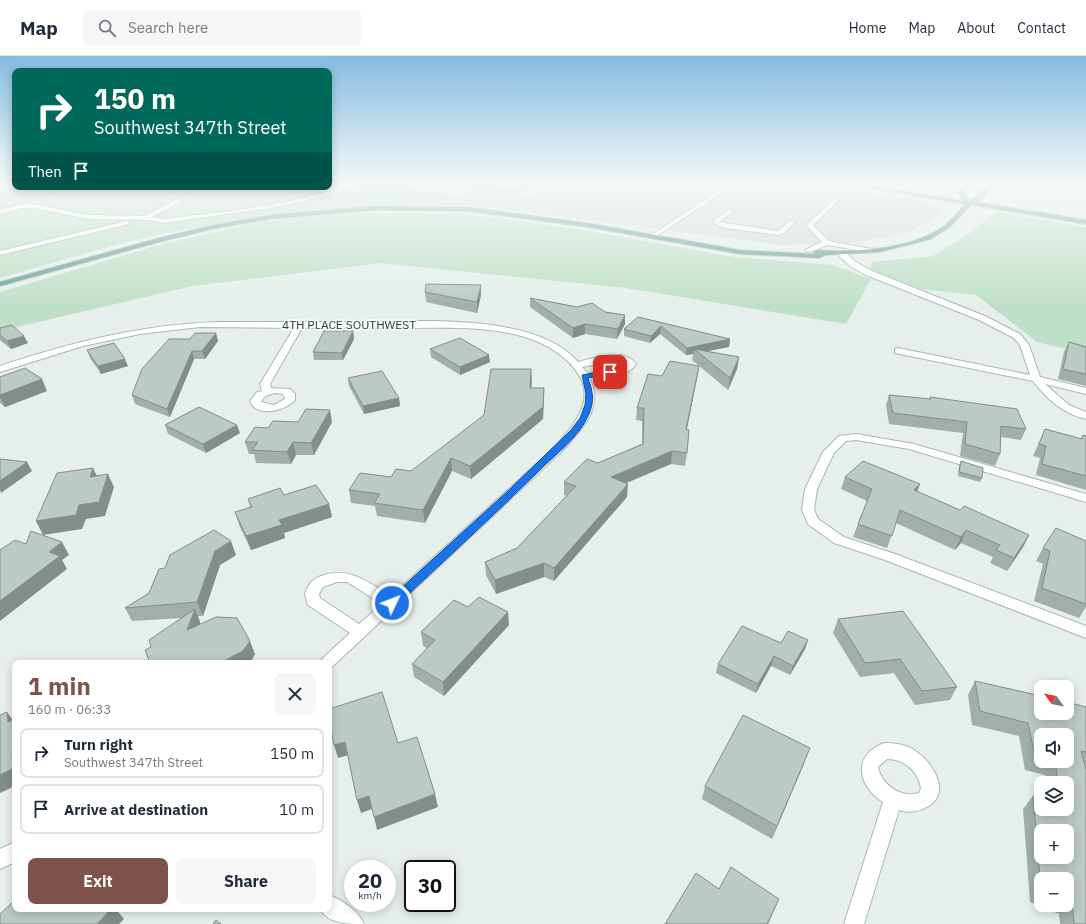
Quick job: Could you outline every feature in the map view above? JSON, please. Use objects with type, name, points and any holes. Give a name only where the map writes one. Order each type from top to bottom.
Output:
[{"type":"main road","points":[[0,284],[161,239],[227,225]]},
{"type":"main road","points":[[579,225],[740,252],[801,256],[819,256],[825,253]]},
{"type":"main road","points":[[653,236],[672,235],[760,248],[809,250],[842,254],[908,244],[930,237],[949,225]]},
{"type":"street","points":[[0,253],[120,225]]},
{"type":"street","points":[[653,236],[671,225]]},
{"type":"street","points":[[720,225],[778,233],[783,231],[789,225]]},
{"type":"street","points":[[809,225],[827,243]]},
{"type":"street","points":[[809,250],[827,243],[869,251]]},
{"type":"street","points":[[842,254],[853,264],[869,273],[976,316],[1017,336],[1024,345],[1036,379],[1044,389],[1065,407],[1086,416]]},
{"type":"street","name":"4TH PLACE SOUTHWEST","points":[[0,369],[108,338],[185,326],[216,324],[299,326],[443,325],[495,328],[517,332],[542,341],[562,353],[580,370],[590,394],[589,405],[584,418],[574,432],[513,491],[392,603]]},
{"type":"street","points":[[267,392],[265,384],[299,326]]},
{"type":"street","points":[[898,351],[1036,379],[1086,391]]},
{"type":"street","points":[[1086,498],[910,446],[856,437],[843,438],[829,452],[811,489],[808,510],[812,521],[839,540],[890,557],[1086,632]]},
{"type":"street","points":[[330,660],[392,603],[350,578],[334,576],[318,583],[313,589],[311,595],[313,601],[360,632]]},
{"type":"street","points":[[854,924],[893,799]]},
{"type":"street","points":[[0,859],[12,853]]},
{"type":"street","points":[[332,907],[354,924]]},
{"type":"shaded area","points":[[622,225],[922,225],[915,229],[885,237],[850,243],[781,245]]},
{"type":"green space","points":[[0,225],[209,225],[161,234],[100,249],[0,278]]},
{"type":"green space","points":[[250,225],[543,225],[584,230],[734,257],[833,265],[871,279],[846,324],[626,288],[381,263],[192,286],[0,331],[0,292],[166,243]]},
{"type":"green space","points":[[981,225],[1071,225],[1086,227],[1086,354],[1037,342],[976,295],[921,289],[870,269],[872,262],[933,256],[970,233]]},
{"type":"building","points":[[426,284],[481,285],[477,302],[425,292]]},
{"type":"building","points":[[530,298],[577,307],[592,303],[605,312],[625,315],[618,329],[585,324],[573,328]]},
{"type":"building","points":[[638,317],[730,339],[687,348],[661,326],[651,336],[624,329]]},
{"type":"building","points":[[12,325],[24,336],[7,341],[0,335],[0,328]]},
{"type":"building","points":[[324,331],[353,331],[342,353],[313,352]]},
{"type":"building","points":[[195,333],[216,333],[202,351],[192,351],[167,409],[132,395],[142,369],[169,339],[190,339]]},
{"type":"building","points":[[460,338],[489,355],[460,367],[430,349]]},
{"type":"building","points":[[1069,342],[1086,347],[1086,374],[1063,369]]},
{"type":"building","points":[[114,343],[125,359],[98,366],[87,350]]},
{"type":"building","points":[[694,349],[739,357],[730,378]]},
{"type":"building","points":[[670,361],[699,366],[686,429],[689,430],[687,453],[672,451],[611,477],[628,484],[554,568],[544,563],[495,580],[485,562],[517,548],[576,486],[564,482],[587,459],[598,463],[643,444],[644,408],[637,408],[648,374],[662,376]]},
{"type":"building","points":[[25,368],[42,379],[0,395],[0,377]]},
{"type":"building","points":[[491,369],[531,369],[530,388],[544,388],[543,407],[470,466],[451,458],[423,510],[374,503],[380,494],[349,490],[360,473],[391,477],[396,469],[411,471],[484,415]]},
{"type":"building","points":[[382,371],[399,398],[363,406],[348,378]]},
{"type":"building","points":[[889,395],[931,399],[930,397],[1017,409],[1026,429],[1001,426],[1000,454],[965,444],[967,422],[893,413]]},
{"type":"building","points":[[199,407],[237,425],[203,444],[165,425]]},
{"type":"building","points":[[306,409],[330,410],[311,443],[293,442],[287,452],[252,450],[258,442],[245,442],[255,427],[268,428],[273,421],[298,422]]},
{"type":"building","points":[[1045,429],[1082,439],[1083,435],[1086,436],[1086,476],[1042,464],[1046,446],[1039,444]]},
{"type":"building","points":[[0,459],[27,462],[0,481]]},
{"type":"building","points":[[863,461],[920,484],[914,490],[960,510],[964,506],[1029,535],[1014,558],[996,550],[1000,545],[966,530],[961,537],[900,510],[892,536],[858,524],[872,489],[845,477]]},
{"type":"building","points":[[961,461],[983,468],[982,478],[959,472]]},
{"type":"building","points":[[93,468],[90,477],[108,474],[99,502],[79,505],[76,515],[36,521],[57,473]]},
{"type":"building","points":[[316,485],[329,504],[279,520],[282,525],[246,536],[235,512],[252,507],[248,499],[280,488],[284,495]]},
{"type":"building","points":[[1056,528],[1086,541],[1086,604],[1042,588],[1050,551],[1043,548]]},
{"type":"building","points":[[214,530],[231,541],[215,551],[197,602],[125,608],[149,593],[159,569],[165,568],[170,555]]},
{"type":"building","points":[[31,531],[62,542],[49,552],[60,556],[0,601],[0,550],[15,540],[26,544]]},
{"type":"building","points":[[479,597],[508,612],[443,682],[412,664],[435,640],[421,632],[454,600],[468,607]]},
{"type":"building","points":[[195,609],[187,630],[216,617],[237,618],[250,641],[243,651],[226,660],[149,660],[145,650],[151,647],[149,640]]},
{"type":"building","points":[[903,611],[957,687],[922,691],[900,659],[865,663],[838,619]]},
{"type":"building","points":[[742,626],[781,643],[788,631],[808,640],[793,666],[774,656],[758,684],[718,664]]},
{"type":"building","points":[[975,681],[1034,694],[1034,720],[1074,720],[1074,704],[1086,707],[1086,752],[1081,751],[1086,770],[1086,924],[1074,924],[1074,872],[1040,872],[1039,864],[1074,864],[1074,824],[1035,824],[1035,816],[1074,816],[1074,776],[1057,776],[1056,768],[1074,768],[1074,728],[1034,728],[1034,751],[1028,723],[980,711]]},
{"type":"building","points":[[382,692],[398,743],[417,737],[435,794],[374,817],[369,796],[357,800],[345,742],[334,745],[332,735],[332,708]]},
{"type":"building","points":[[7,712],[8,722],[12,720],[12,769],[0,775],[0,715]]},
{"type":"building","points":[[743,715],[810,748],[777,826],[705,786]]},
{"type":"building","points":[[731,867],[779,899],[767,924],[665,924],[696,873],[719,889]]},
{"type":"building","points":[[12,903],[12,912],[108,912],[97,924],[0,924],[0,914]]},
{"type":"building","points":[[216,920],[221,924],[213,924]]},
{"type":"route","points":[[392,603],[559,448],[574,432],[584,418],[589,405],[590,394],[584,376],[610,372]]}]
